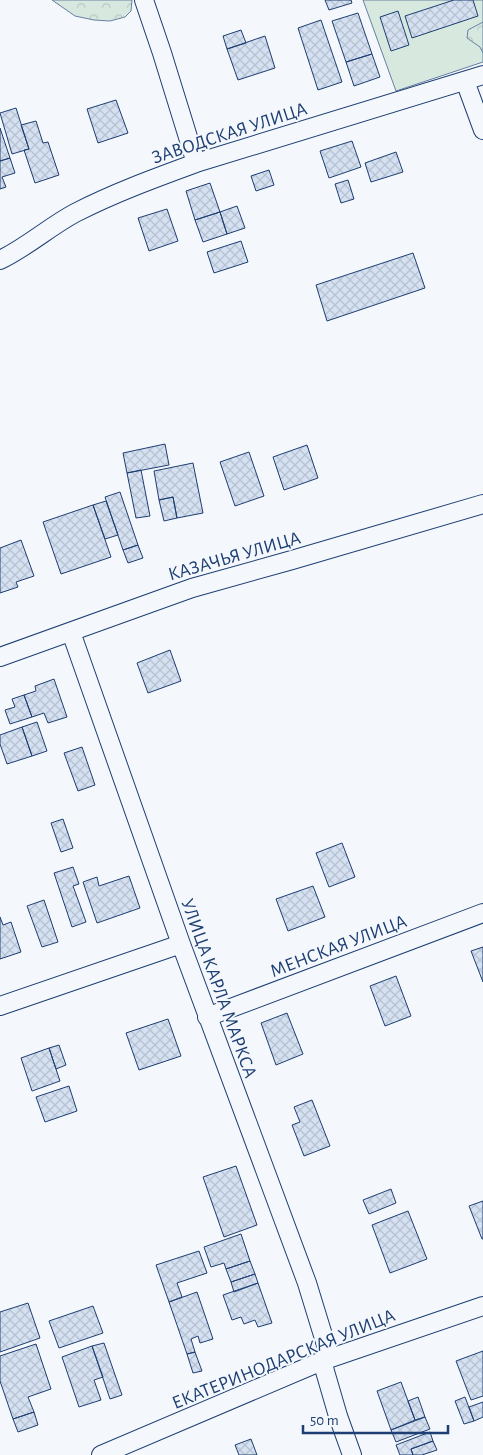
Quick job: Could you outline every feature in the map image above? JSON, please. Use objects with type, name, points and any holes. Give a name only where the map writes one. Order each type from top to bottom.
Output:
[{"type":"street","points":[[144,0],[196,164]]},
{"type":"street","name":"ЗАВОДСКАЯ УЛИЦА","points":[[0,260],[74,214],[151,179],[483,75]]},
{"type":"street","points":[[465,81],[483,130]]},
{"type":"street","name":"КАЗАЧЬЯ УЛИЦА","points":[[0,657],[192,588],[483,504]]},
{"type":"street","name":"УЛИЦА КАРЛА МАРКСА","points":[[71,632],[207,1017],[307,1282],[338,1416],[352,1455]]},
{"type":"street","name":"МЕНСКАЯ УЛИЦА","points":[[207,1017],[483,913]]},
{"type":"street","points":[[0,1006],[181,944]]},
{"type":"street","name":"ЕКАТЕРИНОДАРСКАЯ УЛИЦА","points":[[101,1455],[326,1360],[483,1306]]},
{"type":"green space","points":[[52,0],[132,0],[131,11],[125,17],[110,21],[75,16]]},
{"type":"green space","points":[[363,0],[483,0],[483,62],[396,91]]},
{"type":"green space","points":[[483,22],[483,53],[480,47],[467,38],[468,30]]},
{"type":"building","points":[[325,0],[351,0],[352,3],[329,10]]},
{"type":"building","points":[[454,0],[473,0],[478,16],[412,38],[405,16]]},
{"type":"building","points":[[398,11],[409,45],[391,51],[380,17]]},
{"type":"building","points":[[358,13],[372,54],[346,62],[332,21]]},
{"type":"building","points":[[321,20],[342,82],[318,90],[298,28]]},
{"type":"building","points":[[241,30],[246,43],[227,49],[223,36]]},
{"type":"building","points":[[265,36],[275,68],[238,80],[227,49]]},
{"type":"building","points":[[372,54],[380,77],[354,86],[346,62]]},
{"type":"building","points":[[116,100],[128,133],[98,143],[87,109]]},
{"type":"building","points":[[16,108],[29,149],[12,154],[0,113]]},
{"type":"building","points":[[36,121],[43,143],[48,142],[59,175],[35,183],[24,150],[29,149],[21,125]]},
{"type":"building","points":[[0,128],[10,158],[0,161]]},
{"type":"building","points":[[352,141],[361,167],[329,178],[320,151]]},
{"type":"building","points":[[396,152],[403,172],[371,182],[365,163]]},
{"type":"building","points":[[10,158],[15,173],[2,177],[6,187],[0,189],[0,161]]},
{"type":"building","points":[[269,170],[274,185],[256,191],[251,176]]},
{"type":"building","points":[[348,180],[354,199],[341,203],[335,184]]},
{"type":"building","points":[[210,183],[220,212],[195,220],[186,191]]},
{"type":"building","points":[[237,206],[245,228],[227,234],[220,212]]},
{"type":"building","points":[[167,209],[178,241],[149,251],[138,218]]},
{"type":"building","points":[[220,212],[227,234],[203,242],[195,220]]},
{"type":"building","points":[[241,241],[248,262],[214,273],[207,252]]},
{"type":"building","points":[[413,253],[425,288],[327,321],[316,285]]},
{"type":"building","points":[[165,444],[169,465],[127,473],[123,453]]},
{"type":"building","points":[[307,445],[318,478],[284,490],[273,457]]},
{"type":"building","points":[[249,452],[264,496],[235,506],[220,462]]},
{"type":"building","points":[[193,463],[203,513],[177,518],[173,497],[159,500],[154,471]]},
{"type":"building","points":[[141,470],[150,516],[136,518],[127,473]]},
{"type":"building","points":[[120,492],[138,545],[123,550],[105,497]]},
{"type":"building","points":[[173,497],[177,518],[164,521],[159,500]]},
{"type":"building","points":[[106,501],[118,535],[105,539],[93,505]]},
{"type":"building","points":[[93,505],[111,557],[61,574],[43,522]]},
{"type":"building","points":[[21,540],[34,576],[16,582],[18,587],[0,593],[0,548]]},
{"type":"building","points":[[138,545],[143,558],[128,563],[123,550]]},
{"type":"building","points":[[170,650],[181,681],[148,693],[137,663]]},
{"type":"building","points":[[54,679],[67,717],[48,723],[44,713],[32,717],[24,695],[36,691],[35,686]]},
{"type":"building","points":[[24,695],[32,717],[10,724],[5,710],[15,707],[12,699]]},
{"type":"building","points":[[37,722],[47,751],[32,756],[22,727]]},
{"type":"building","points":[[22,727],[32,756],[7,764],[0,744],[0,735]]},
{"type":"building","points":[[82,747],[95,785],[78,791],[64,753]]},
{"type":"building","points":[[63,819],[73,848],[61,852],[51,823]]},
{"type":"building","points":[[342,843],[355,877],[329,887],[316,853]]},
{"type":"building","points":[[73,867],[79,884],[73,886],[86,922],[72,927],[54,873]]},
{"type":"building","points":[[129,876],[140,908],[97,923],[83,882],[97,877],[99,886]]},
{"type":"building","points":[[313,886],[325,917],[288,931],[276,899]]},
{"type":"building","points":[[44,900],[58,942],[42,947],[27,906]]},
{"type":"building","points":[[0,917],[3,925],[11,922],[21,952],[0,959]]},
{"type":"building","points":[[483,947],[483,982],[471,951]]},
{"type":"building","points":[[396,976],[411,1016],[385,1026],[370,986]]},
{"type":"building","points":[[287,1013],[303,1054],[276,1065],[261,1023]]},
{"type":"building","points":[[168,1019],[181,1056],[139,1070],[126,1033]]},
{"type":"building","points":[[59,1045],[66,1065],[56,1069],[49,1048]]},
{"type":"building","points":[[49,1048],[60,1081],[32,1091],[21,1058]]},
{"type":"building","points":[[69,1086],[77,1111],[45,1122],[36,1097]]},
{"type":"building","points":[[312,1100],[330,1146],[304,1156],[292,1125],[300,1122],[294,1107]]},
{"type":"building","points":[[236,1166],[257,1225],[224,1237],[203,1177]]},
{"type":"building","points":[[391,1189],[396,1203],[369,1214],[363,1200]]},
{"type":"building","points":[[483,1201],[483,1239],[482,1239],[469,1206]]},
{"type":"building","points":[[408,1211],[427,1259],[390,1273],[372,1225]]},
{"type":"building","points":[[241,1234],[250,1261],[226,1269],[224,1263],[211,1267],[204,1247]]},
{"type":"building","points":[[199,1251],[207,1273],[177,1283],[182,1297],[169,1302],[156,1265]]},
{"type":"building","points":[[250,1261],[255,1274],[231,1282],[226,1269]]},
{"type":"building","points":[[255,1274],[258,1283],[234,1292],[231,1282]]},
{"type":"building","points":[[258,1283],[272,1323],[258,1327],[255,1320],[244,1324],[241,1317],[232,1320],[223,1295]]},
{"type":"building","points":[[197,1292],[213,1339],[200,1343],[198,1336],[191,1339],[195,1352],[187,1354],[169,1302]]},
{"type":"building","points":[[28,1303],[40,1338],[0,1352],[0,1312]]},
{"type":"building","points":[[93,1306],[103,1333],[59,1348],[49,1321]]},
{"type":"building","points":[[104,1343],[122,1395],[110,1399],[92,1346]]},
{"type":"building","points":[[36,1344],[51,1389],[28,1397],[34,1412],[13,1419],[0,1381],[0,1356]]},
{"type":"building","points":[[92,1346],[103,1377],[94,1380],[101,1400],[79,1407],[62,1357]]},
{"type":"building","points":[[483,1351],[483,1396],[471,1400],[456,1361]]},
{"type":"building","points":[[195,1352],[202,1371],[193,1373],[187,1354]]},
{"type":"building","points":[[401,1382],[415,1420],[391,1430],[377,1391]]},
{"type":"building","points":[[418,1397],[425,1417],[415,1420],[408,1401]]},
{"type":"building","points":[[465,1397],[474,1421],[464,1424],[455,1401]]},
{"type":"building","points":[[483,1402],[483,1417],[474,1421],[469,1407]]},
{"type":"building","points":[[34,1412],[38,1425],[18,1432],[13,1419]]},
{"type":"building","points":[[425,1417],[430,1429],[396,1442],[391,1430]]},
{"type":"building","points":[[430,1432],[433,1441],[411,1449],[413,1455],[400,1455],[396,1445]]},
{"type":"building","points":[[251,1439],[257,1455],[239,1455],[235,1445]]},
{"type":"building","points":[[433,1441],[437,1450],[422,1455],[413,1455],[411,1449]]}]
